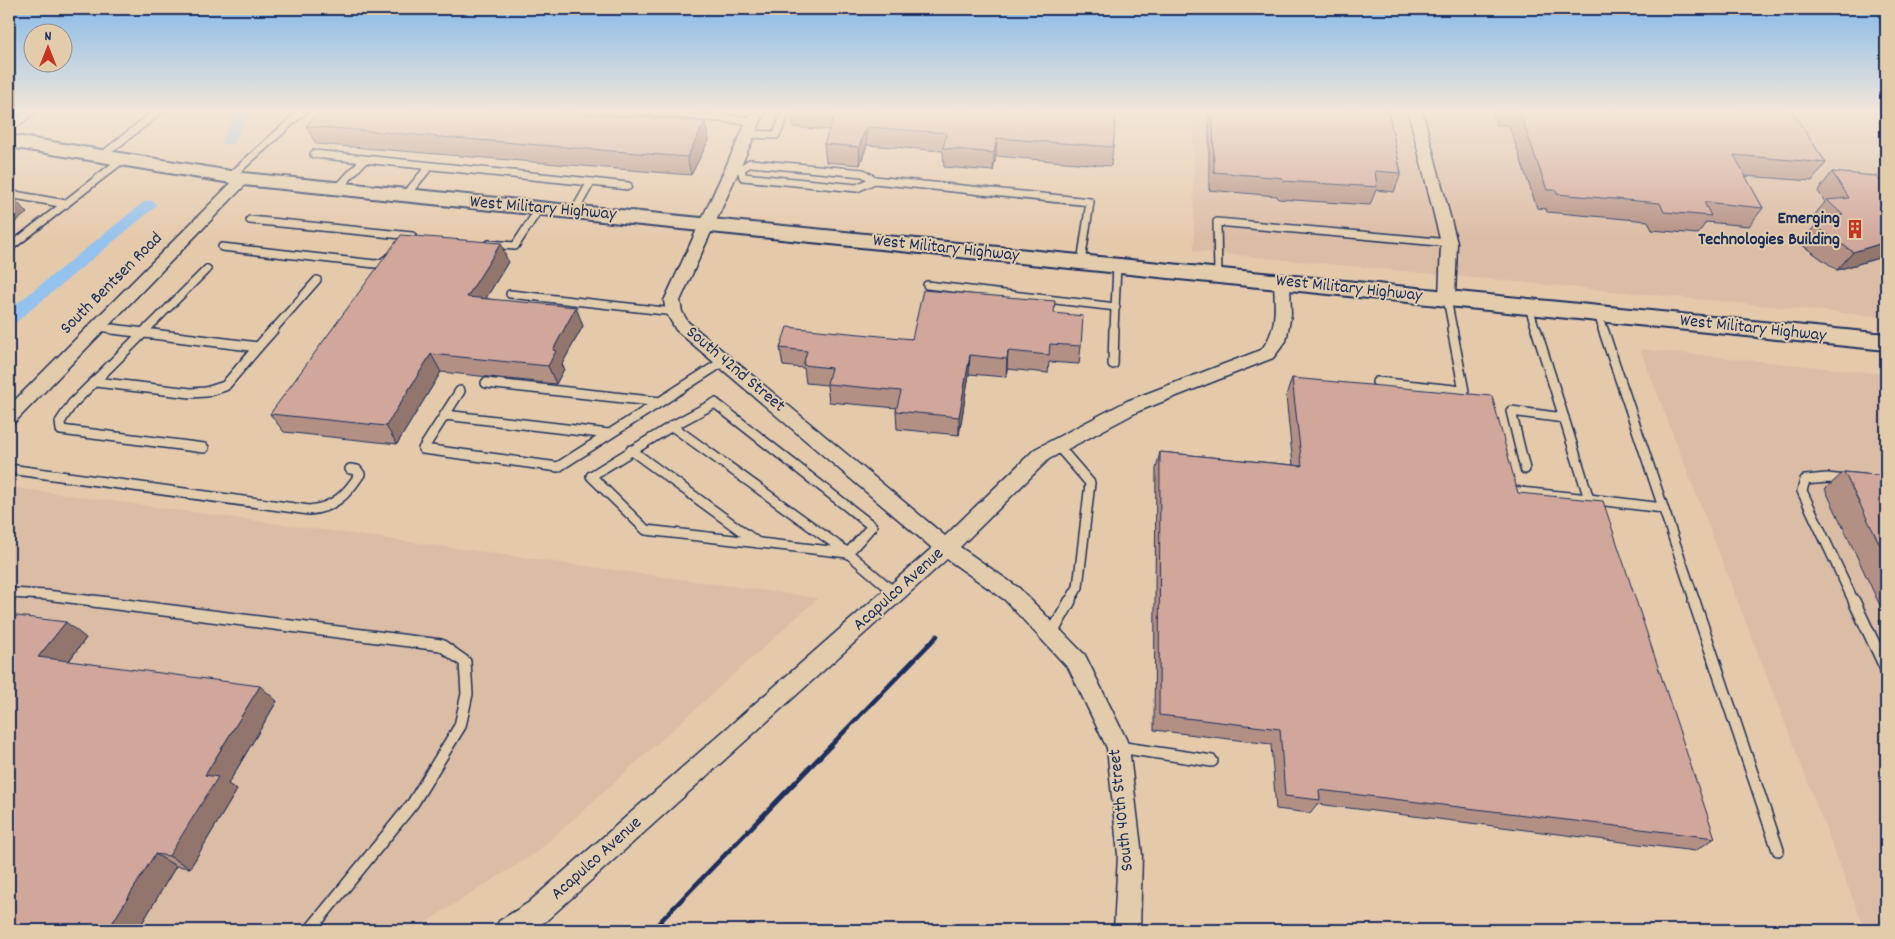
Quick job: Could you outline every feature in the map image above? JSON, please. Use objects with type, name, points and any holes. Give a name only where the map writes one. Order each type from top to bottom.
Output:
[{"type":"main road","name":"West Military Highway","points":[[89,154],[237,178],[337,189],[1886,342]]},
{"type":"street","name":"South 42nd Street","points":[[740,154],[736,169],[672,301],[674,312],[682,326],[946,548]]},
{"type":"street","points":[[1426,154],[1449,243],[1447,299]]},
{"type":"street","name":"South Bentsen Road","points":[[9,417],[98,326],[237,178]]},
{"type":"street","name":"Acapulco Avenue","points":[[508,930],[537,912],[946,548],[1042,454],[1133,406],[1267,354],[1278,341],[1282,323],[1282,283]]},
{"type":"street","name":"South 40th Street","points":[[946,548],[1012,594],[1077,662],[1118,747],[1130,854],[1127,930]]},
{"type":"lane","points":[[237,178],[261,154]]},
{"type":"lane","points":[[314,154],[628,186]]},
{"type":"lane","points":[[9,248],[122,159]]},
{"type":"lane","points":[[337,189],[364,160]]},
{"type":"lane","points":[[874,180],[857,188],[743,177],[736,169],[750,162],[863,174],[874,180],[1090,202],[1081,262]]},
{"type":"lane","points":[[405,196],[429,167]]},
{"type":"lane","points":[[574,212],[591,182]]},
{"type":"lane","points":[[9,194],[66,204]]},
{"type":"lane","points":[[476,242],[515,246],[539,209]]},
{"type":"lane","points":[[250,220],[406,238],[418,237]]},
{"type":"lane","points":[[1218,276],[1217,222],[1449,243]]},
{"type":"lane","points":[[222,247],[375,264],[395,252]]},
{"type":"lane","points":[[1113,364],[1118,266]]},
{"type":"lane","points":[[204,448],[61,430],[60,422],[66,412],[207,269]]},
{"type":"lane","points":[[95,382],[191,393],[206,392],[225,386],[317,280]]},
{"type":"lane","points":[[927,285],[1116,307]]},
{"type":"lane","points":[[510,294],[674,312]]},
{"type":"lane","points":[[1377,382],[1464,391],[1447,299]]},
{"type":"lane","points":[[1528,307],[1589,499]]},
{"type":"lane","points":[[1598,314],[1778,850]]},
{"type":"lane","points":[[98,326],[258,347]]},
{"type":"lane","points":[[460,391],[423,449],[558,467],[724,361]]},
{"type":"lane","points":[[486,382],[660,402]]},
{"type":"lane","points":[[715,403],[872,526],[848,553],[646,530],[591,476],[631,450],[715,403]]},
{"type":"lane","points":[[1525,468],[1512,411],[1564,418]]},
{"type":"lane","points":[[445,415],[609,434]]},
{"type":"lane","points":[[672,426],[863,564],[895,593]]},
{"type":"lane","points":[[1051,635],[1078,587],[1090,483],[1058,446]]},
{"type":"lane","points":[[631,450],[758,543]]},
{"type":"lane","points":[[9,468],[309,510],[320,510],[344,497],[360,474],[357,470],[350,469]]},
{"type":"lane","points":[[1857,481],[1827,478],[1805,480],[1802,491],[1886,669]]},
{"type":"lane","points":[[1511,491],[1664,508]]},
{"type":"lane","points":[[9,593],[46,595],[441,645],[465,662],[467,694],[460,726],[413,803],[310,930]]},
{"type":"lane","points":[[1118,747],[1212,761]]},
{"type":"shaded area","points":[[1193,154],[1886,154],[1886,317],[1194,251]]},
{"type":"shaded area","points":[[1640,349],[1886,374],[1886,930],[1865,930]]},
{"type":"shaded area","points":[[9,487],[818,598],[537,852],[413,930],[9,930]]},
{"type":"building","points":[[648,154],[689,154],[687,157]]},
{"type":"building","points":[[1214,154],[1397,154],[1401,173],[1375,171],[1377,187],[1283,181],[1283,178],[1214,172]]},
{"type":"building","points":[[1534,154],[1820,154],[1826,163],[1734,155],[1763,208],[1704,202],[1711,216],[1664,212],[1660,203],[1557,194],[1556,190],[1547,190]]},
{"type":"building","points":[[1832,172],[1876,176],[1879,180],[1884,181],[1886,185],[1886,242],[1853,252],[1817,227],[1822,225],[1818,222],[1843,215],[1827,200],[1849,198]]},
{"type":"building","points":[[401,235],[501,243],[467,297],[576,307],[553,350],[556,351],[548,366],[431,354],[386,426],[270,414]]},
{"type":"building","points":[[923,290],[1055,301],[1054,313],[1083,316],[1081,346],[1050,344],[1049,355],[1008,351],[1007,359],[970,355],[959,417],[896,411],[901,391],[827,384],[831,368],[803,365],[807,351],[780,348],[787,327],[912,339]]},
{"type":"building","points":[[1292,378],[1492,396],[1518,493],[1603,501],[1715,838],[1319,790],[1320,800],[1285,796],[1280,729],[1159,715],[1160,452],[1302,466]]},
{"type":"building","points":[[1844,472],[1886,476],[1886,557]]},
{"type":"building","points":[[9,615],[66,622],[38,657],[260,686],[205,775],[218,777],[169,856],[155,854],[108,930],[9,930]]},
{"type":"waterway","points":[[9,319],[149,205]]},
{"type":"railway","points":[[652,930],[937,636]]},
{"type":"place","name":"Emerging Technologies Building","points":[[1855,229]]}]
